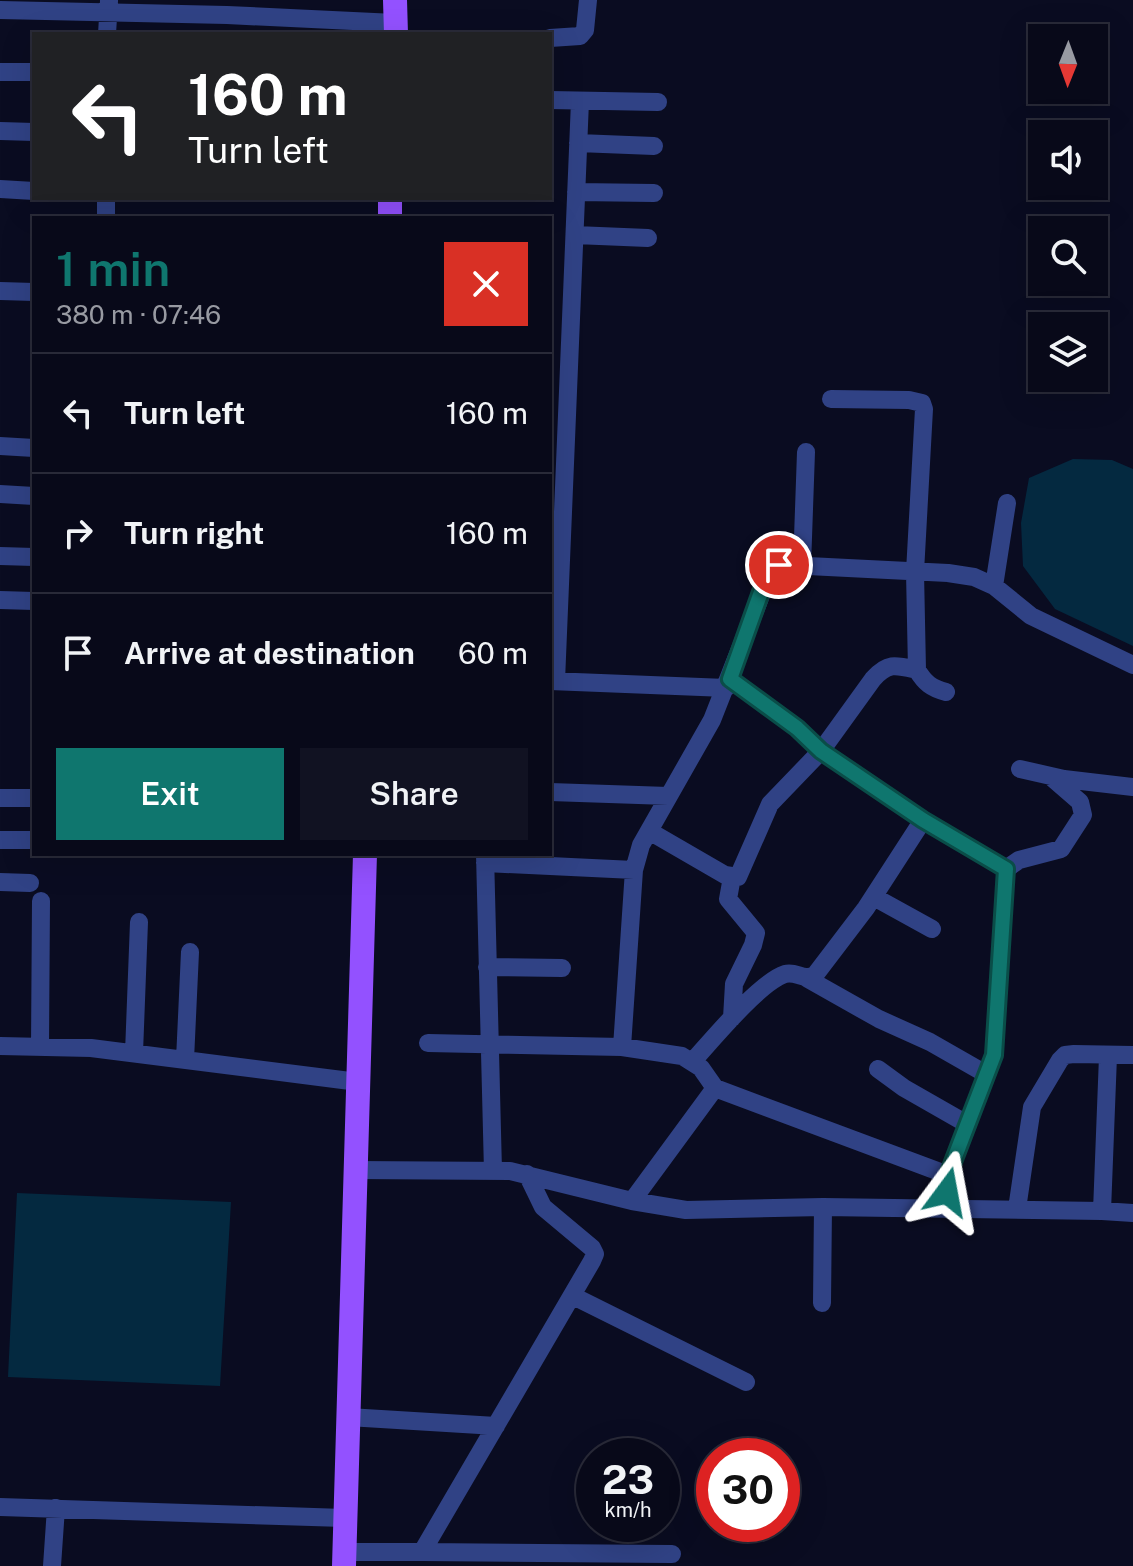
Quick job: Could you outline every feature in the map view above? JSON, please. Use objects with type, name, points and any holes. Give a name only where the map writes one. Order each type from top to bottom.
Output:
[{"type":"main road","points":[[344,1559],[365,856]]},
{"type":"street","points":[[552,38],[580,36],[585,30],[588,0]]},
{"type":"street","points":[[107,32],[109,6]]},
{"type":"street","points":[[0,10],[109,6],[395,19]]},
{"type":"street","points":[[0,72],[32,72]]},
{"type":"street","points":[[552,100],[658,102]]},
{"type":"street","points":[[580,101],[575,235],[555,530],[553,681],[728,683],[797,728],[821,751],[923,820],[1006,869]]},
{"type":"street","points":[[0,131],[32,132]]},
{"type":"street","points":[[578,143],[654,146]]},
{"type":"street","points":[[0,189],[32,191]]},
{"type":"street","points":[[576,192],[654,193]]},
{"type":"street","points":[[575,235],[648,238]]},
{"type":"street","points":[[0,291],[32,292]]},
{"type":"street","points":[[831,399],[909,400],[922,403],[915,572],[917,670],[925,683],[946,692]]},
{"type":"street","points":[[0,446],[32,448]]},
{"type":"street","points":[[802,566],[806,452]]},
{"type":"street","points":[[0,494],[32,496]]},
{"type":"street","points":[[994,586],[1007,503]]},
{"type":"street","points":[[0,556],[32,557]]},
{"type":"street","points":[[622,1047],[634,870],[641,845],[712,720],[767,575],[779,565],[974,577],[994,586],[1031,616],[1133,665]]},
{"type":"street","points":[[0,600],[32,601]]},
{"type":"street","points":[[649,831],[732,877],[738,877],[770,804],[821,751],[882,668],[892,666],[917,670]]},
{"type":"street","points":[[1020,769],[1133,787]]},
{"type":"street","points":[[1006,869],[1019,860],[1061,849],[1079,823],[1083,809],[1080,802],[1050,776]]},
{"type":"street","points":[[552,792],[668,796]]},
{"type":"street","points":[[0,798],[32,798]]},
{"type":"street","points":[[808,979],[821,969],[874,897],[923,820]]},
{"type":"street","points":[[0,840],[32,840]]},
{"type":"street","points":[[493,1171],[485,859],[634,870]]},
{"type":"street","points":[[947,1208],[948,1175],[994,1055],[1006,869]]},
{"type":"street","points":[[732,877],[728,899],[754,928],[756,939],[734,984],[732,1018]]},
{"type":"street","points":[[0,882],[30,883]]},
{"type":"street","points":[[874,897],[932,929]]},
{"type":"street","points":[[40,1047],[41,901]]},
{"type":"street","points":[[134,1053],[139,922]]},
{"type":"street","points":[[185,1060],[190,952]]},
{"type":"street","points":[[487,967],[562,968]]},
{"type":"street","points":[[693,1061],[732,1018],[786,974],[808,979],[986,1074]]},
{"type":"street","points":[[428,1043],[622,1047],[682,1056],[701,1068],[715,1088],[948,1175]]},
{"type":"street","points":[[0,1046],[91,1048],[358,1082]]},
{"type":"street","points":[[1017,1209],[1034,1101],[1065,1055],[1133,1055]]},
{"type":"street","points":[[1102,1211],[1108,1056]]},
{"type":"street","points":[[878,1069],[904,1088],[967,1124]]},
{"type":"street","points":[[632,1201],[715,1088]]},
{"type":"street","points":[[354,1170],[527,1174],[632,1201],[686,1210],[823,1207],[1133,1213]]},
{"type":"street","points":[[422,1552],[595,1254],[592,1248],[543,1207],[527,1174]]},
{"type":"street","points":[[822,1303],[823,1207]]},
{"type":"street","points":[[573,1296],[746,1382]]},
{"type":"street","points":[[348,1417],[496,1426]]},
{"type":"street","points":[[0,1507],[344,1518]]},
{"type":"street","points":[[52,1566],[56,1508]]},
{"type":"street","points":[[344,1559],[422,1552],[672,1554]]},
{"type":"water","points":[[1073,459],[1112,460],[1133,469],[1133,646],[1055,609],[1023,566],[1021,523],[1029,478]]},
{"type":"water","points":[[17,1193],[231,1202],[220,1386],[8,1377]]},
{"type":"route","points":[[779,565],[767,575],[730,679],[797,728],[821,751],[923,820],[1006,869],[994,1055],[948,1175],[947,1192]]}]
